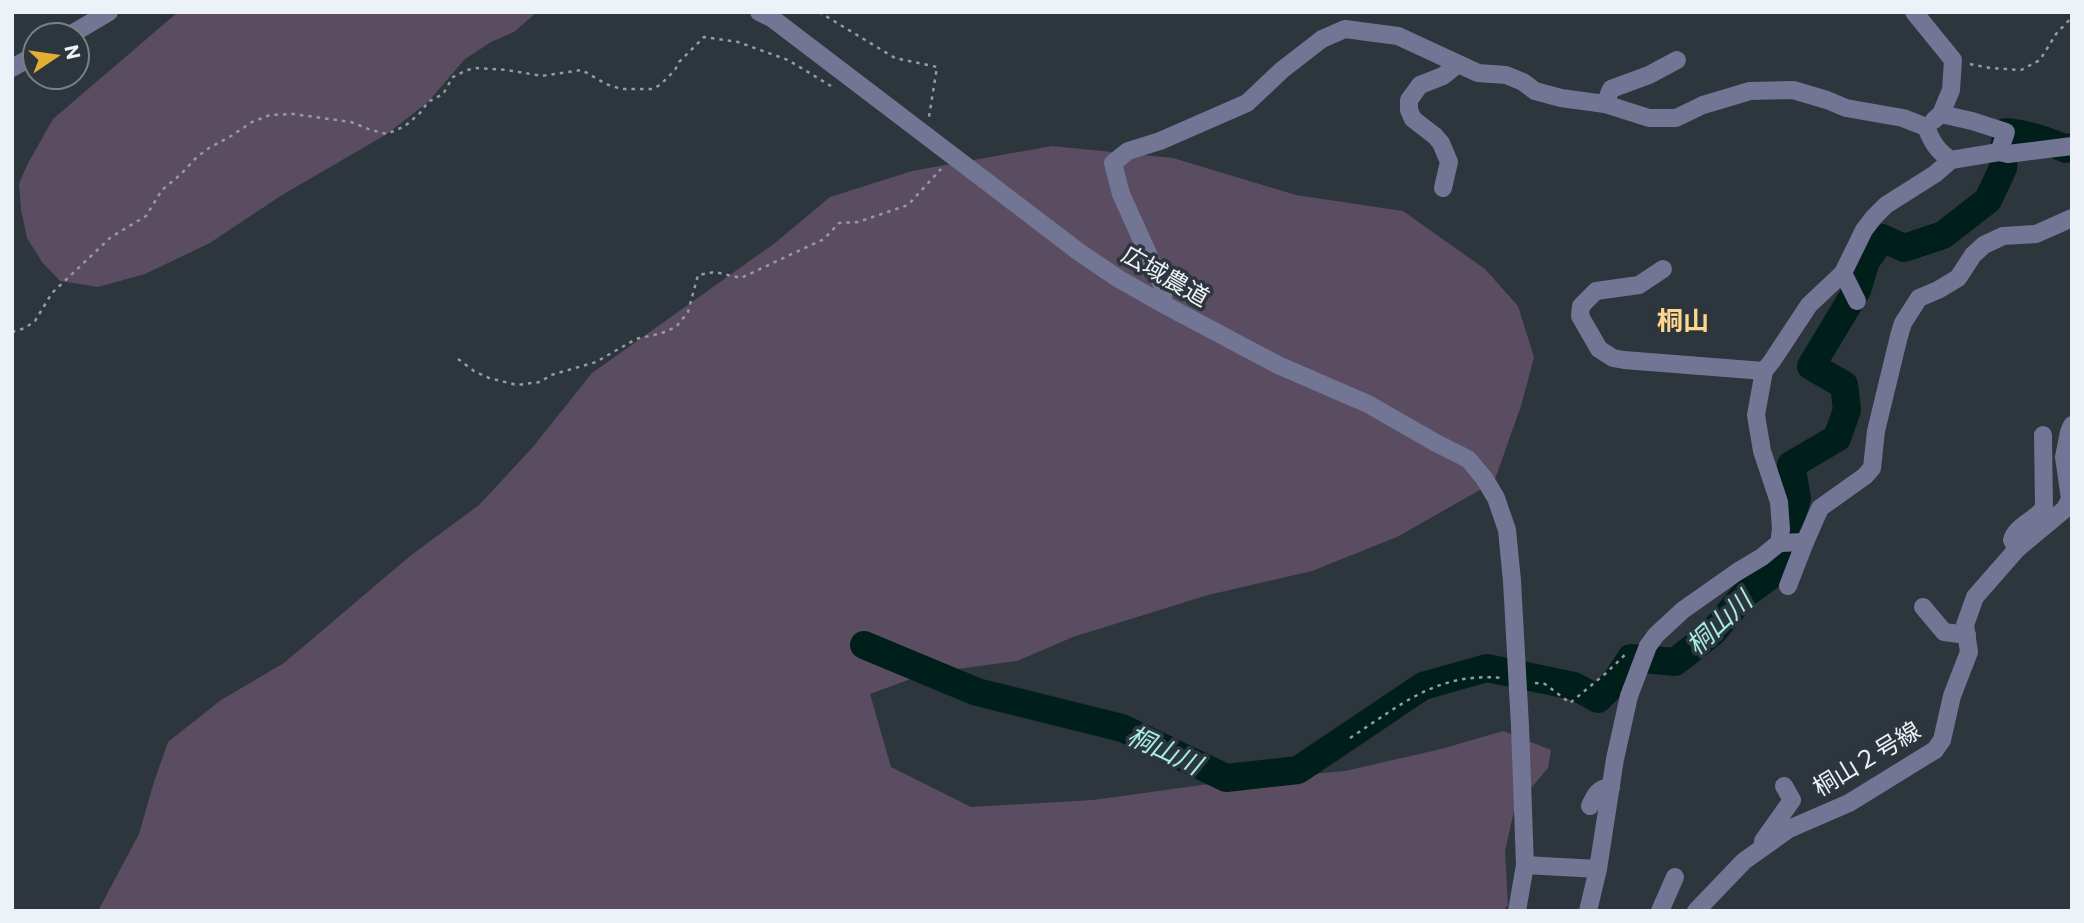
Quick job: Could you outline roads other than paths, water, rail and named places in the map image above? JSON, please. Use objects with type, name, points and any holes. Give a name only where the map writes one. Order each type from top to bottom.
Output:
[{"type":"street","points":[[91,23],[109,12]]},
{"type":"street","name":"広域農道","points":[[759,12],[773,19],[1079,252],[1119,279],[1278,365],[1368,404],[1468,460],[1484,478],[1496,498],[1507,530],[1512,581],[1525,865],[1517,911]]},
{"type":"street","points":[[1914,12],[1953,60],[1951,90],[1941,114],[1926,127]]},
{"type":"street","points":[[1163,304],[1163,287],[1121,194],[1113,163],[1128,151],[1160,141],[1247,103],[1322,39],[1345,29],[1398,36],[1478,73],[1506,75],[1535,90],[1561,98],[1605,104],[1649,118],[1676,118],[1703,105],[1750,91],[1793,90],[1846,108],[1903,118],[1926,127],[1933,144],[1941,154],[1951,160]]},
{"type":"street","points":[[1605,104],[1611,89],[1649,75],[1677,60]]},
{"type":"street","points":[[1443,188],[1449,162],[1441,143],[1413,118],[1409,110],[1409,100],[1420,85],[1443,76],[1458,64]]},
{"type":"street","points":[[1941,114],[2006,132],[1999,152]]},
{"type":"street","points":[[1779,543],[1779,502],[1762,451],[1756,415],[1764,371],[1809,305],[1843,274],[1864,230],[1886,205],[1935,174],[1951,160],[1999,152],[2008,154],[2072,146]]},
{"type":"street","points":[[1788,586],[1820,508],[1865,477],[1872,468],[1876,430],[1901,330],[1919,298],[1958,278],[1973,255],[1984,245],[2003,236],[2036,234],[2072,218]]},
{"type":"street","points":[[1663,269],[1639,285],[1597,291],[1581,306],[1580,316],[1599,349],[1613,358],[1624,360],[1764,371]]},
{"type":"street","points":[[1843,274],[1857,300]]},
{"type":"street","name":"桐山２号線","points":[[1696,911],[1744,861],[1789,829],[1849,803],[1935,750],[1942,740],[1952,696],[1969,652],[1965,625],[1975,597],[2017,549],[2065,509],[2070,499],[2069,475],[2064,457],[2068,432],[2072,425]]},
{"type":"street","points":[[2017,549],[2012,540],[2015,532],[2037,517],[2043,508],[2043,435]]},
{"type":"street","points":[[1588,911],[1629,696],[1648,646],[1683,610],[1779,543],[1805,542]]},
{"type":"street","points":[[1923,607],[1944,632],[1967,635]]},
{"type":"street","points":[[1764,847],[1763,842],[1792,800],[1784,786]]},
{"type":"street","points":[[1590,806],[1595,794],[1603,788],[1611,787]]},
{"type":"street","points":[[1525,865],[1598,869]]},
{"type":"street","points":[[1660,911],[1675,877]]},
{"type":"waterway","name":"桐山川","points":[[864,645],[977,692],[1122,728],[1226,778],[1298,770],[1423,686],[1487,668],[1574,686],[1598,699],[1616,681],[1631,658],[1675,662],[1713,632],[1745,594],[1774,573],[1797,498],[1791,465],[1837,438],[1847,410],[1844,385],[1811,366],[1857,290],[1866,261],[1882,238],[1904,248],[1943,235],[1988,200],[2003,168],[2006,132],[2037,138],[2066,149],[2072,147]]},
{"type":"district","name":"桐山","points":[[1683,319]]}]
